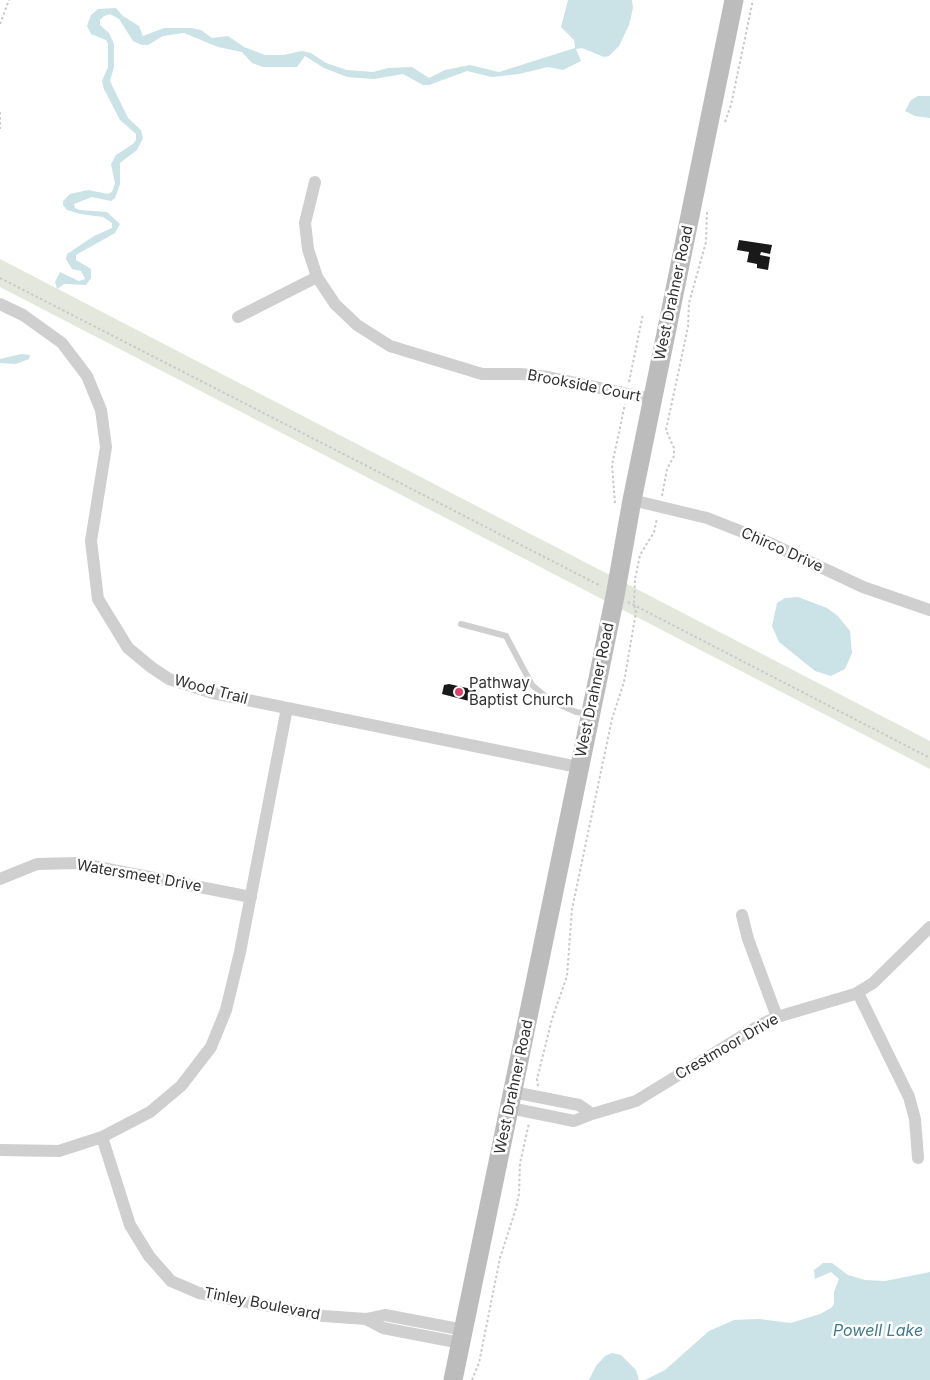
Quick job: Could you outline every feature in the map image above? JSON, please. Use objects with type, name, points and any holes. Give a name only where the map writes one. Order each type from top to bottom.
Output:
[{"type":"street","name":"West Drahner Road","points":[[453,1380],[512,1100],[578,766],[615,596],[624,503],[652,399],[734,0]]},
{"type":"street","name":"Brookside Court","points":[[315,182],[305,223],[308,249],[316,277],[335,304],[357,325],[390,346],[482,374],[521,374],[548,377],[652,399]]},
{"type":"street","points":[[238,317],[316,277]]},
{"type":"street","name":"Wood Trail","points":[[0,304],[23,315],[62,343],[87,376],[101,410],[106,447],[91,541],[98,599],[128,648],[151,668],[176,682],[206,691],[578,766]]},
{"type":"street","name":"Chirco Drive","points":[[624,503],[660,507],[707,518],[763,540],[863,587],[930,610]]},
{"type":"street","points":[[0,1150],[59,1151],[102,1138],[150,1112],[181,1086],[211,1047],[226,1010],[251,897],[287,708]]},
{"type":"street","name":"Watersmeet Drive","points":[[0,879],[37,864],[77,864],[251,897]]},
{"type":"street","points":[[742,915],[748,939],[777,1016]]},
{"type":"street","name":"Crestmoor Drive","points":[[512,1100],[531,1112],[574,1121],[636,1101],[777,1016],[841,1000],[858,993],[873,984],[930,926]]},
{"type":"street","points":[[858,993],[909,1097],[915,1119],[918,1158]]},
{"type":"street","points":[[512,1100],[538,1097],[579,1105],[592,1114]]},
{"type":"street","name":"Tinley Boulevard","points":[[102,1138],[130,1225],[149,1256],[171,1281],[199,1293],[324,1316],[366,1319],[384,1328],[462,1336]]},
{"type":"lane","points":[[461,624],[506,636],[532,685],[552,701],[576,712],[590,714]]},
{"type":"path","points":[[0,24],[9,0]]},
{"type":"path","points":[[725,124],[732,105],[753,0]]},
{"type":"path","points":[[0,112],[0,129]]},
{"type":"path","points":[[538,1097],[537,1079],[552,1019],[567,976],[572,909],[612,719],[624,682],[636,612],[634,605],[635,578],[640,556],[654,532],[668,469],[674,456],[674,448],[666,430],[688,327],[689,303],[706,242],[706,211]]},
{"type":"path","points":[[0,278],[602,587],[615,596],[930,758]]},
{"type":"path","points":[[624,503],[612,465],[643,314]]},
{"type":"path","points":[[472,1380],[479,1363],[500,1258],[516,1208],[519,1194],[520,1163],[531,1112]]},
{"type":"shaded area","points":[[0,259],[930,741],[930,769],[0,287]]},
{"type":"water","points":[[568,0],[632,0],[633,8],[629,25],[619,46],[609,56],[604,57],[582,48],[576,49],[581,61],[563,70],[548,67],[519,74],[492,77],[467,71],[429,85],[423,85],[403,74],[374,79],[347,77],[324,68],[305,56],[297,67],[263,67],[252,63],[242,52],[218,47],[184,33],[163,36],[148,45],[142,45],[133,41],[119,19],[110,14],[104,16],[100,20],[100,25],[109,33],[114,44],[114,67],[110,81],[128,118],[141,130],[143,138],[137,150],[120,163],[120,184],[115,198],[111,201],[92,197],[74,204],[75,208],[80,210],[107,212],[120,224],[115,233],[76,255],[76,260],[91,269],[91,278],[86,285],[64,284],[57,289],[55,282],[60,272],[79,281],[85,279],[81,271],[72,269],[66,259],[67,254],[94,236],[112,228],[112,223],[103,217],[67,210],[63,205],[63,201],[70,194],[88,190],[108,194],[112,192],[115,183],[111,164],[116,155],[136,140],[136,134],[120,120],[104,89],[102,81],[108,67],[108,44],[106,40],[91,34],[87,26],[91,15],[98,9],[116,8],[123,16],[139,26],[143,36],[164,28],[191,28],[201,30],[212,38],[228,36],[244,47],[265,55],[283,55],[302,51],[311,53],[326,63],[347,70],[373,72],[388,68],[412,67],[429,78],[445,70],[470,65],[499,72],[575,48],[574,40],[561,27]]},
{"type":"water","points":[[918,96],[930,96],[930,118],[915,116],[905,111],[911,100]]},
{"type":"water","points":[[21,354],[30,355],[29,359],[16,364],[0,363],[0,359]]},
{"type":"water","points":[[798,597],[827,608],[838,616],[850,631],[852,653],[845,669],[831,676],[815,671],[779,642],[772,626],[777,603],[785,598]]},
{"type":"water","name":"Powell Lake","points":[[823,1263],[832,1263],[848,1275],[865,1280],[885,1281],[930,1272],[930,1380],[645,1380],[665,1370],[709,1331],[734,1320],[759,1319],[791,1323],[820,1314],[831,1308],[834,1304],[834,1292],[839,1279],[831,1272],[815,1279],[814,1270]]},
{"type":"water","points":[[612,1353],[621,1355],[636,1370],[639,1380],[589,1380],[596,1366],[605,1356]]},
{"type":"building","points":[[739,240],[772,245],[770,254],[761,252],[760,255],[770,257],[768,270],[757,268],[757,264],[747,262],[749,252],[737,250]]},
{"type":"building","name":"Pathway Baptist Church","points":[[449,684],[476,690],[473,702],[442,694],[444,685]]},
{"type":"place","name":"Pathway Baptist Church","points":[[459,692]]}]
